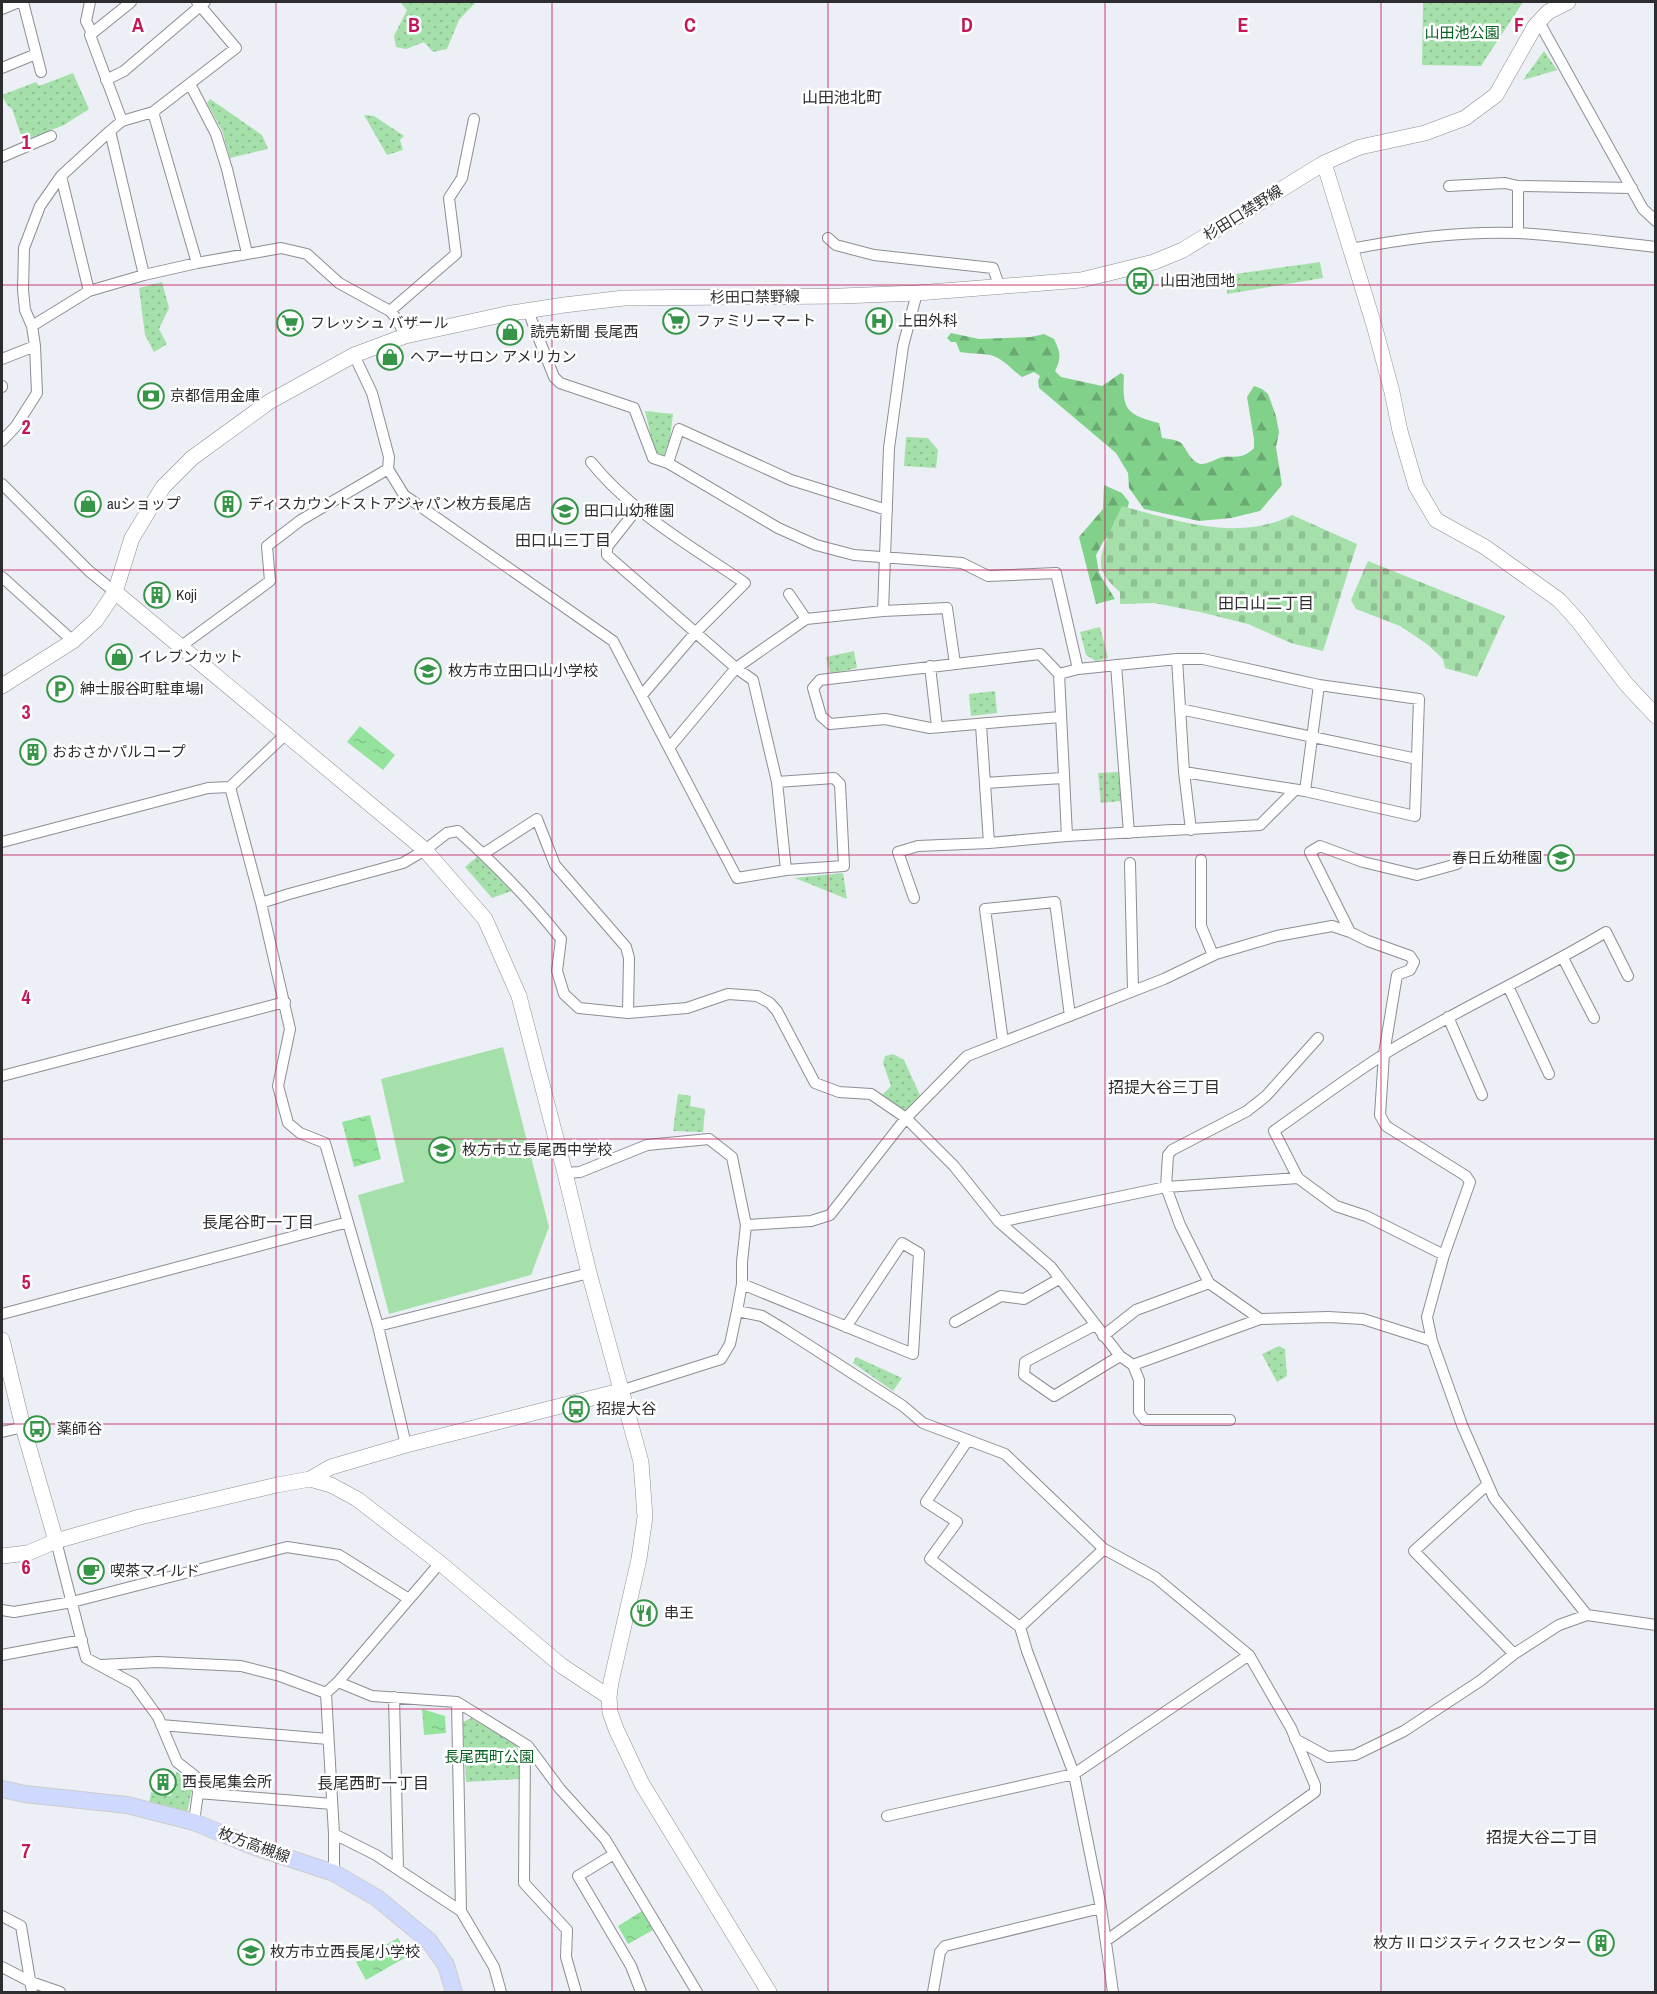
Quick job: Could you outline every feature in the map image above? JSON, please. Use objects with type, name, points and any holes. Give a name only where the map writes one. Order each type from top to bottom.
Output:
[{"type":"main road","name":"枚方高槻線","points":[[2,1789],[25,1794],[127,1805],[194,1822],[252,1846],[334,1873],[377,1898],[429,1941],[446,1965],[454,1992]]},
{"type":"street","points":[[2,9],[21,2],[41,72]]},
{"type":"street","points":[[90,2],[86,21],[122,121]]},
{"type":"street","points":[[92,33],[131,2]]},
{"type":"street","name":"杉田口禁野線","points":[[2,686],[73,641],[96,620],[115,592],[132,538],[163,487],[196,455],[269,402],[354,355],[405,336],[564,304],[624,298],[917,293],[1081,280],[1154,262],[1183,250],[1324,163],[1360,147],[1425,133],[1466,118],[1496,95],[1539,22],[1548,12],[1568,2]]},
{"type":"street","points":[[2,441],[16,426],[37,393],[35,345],[22,290],[24,248],[40,206],[61,176],[122,121],[153,112],[236,48],[201,3],[124,70],[106,80]]},
{"type":"street","points":[[1539,22],[1643,208],[1656,220]]},
{"type":"street","points":[[2,68],[36,54]]},
{"type":"street","points":[[190,84],[216,134],[248,253]]},
{"type":"street","points":[[153,112],[197,263]]},
{"type":"street","points":[[390,311],[456,254],[449,198],[462,178],[474,119]]},
{"type":"street","points":[[110,131],[144,275]]},
{"type":"street","points":[[2,157],[51,135]]},
{"type":"street","points":[[1324,163],[1374,325],[1416,486],[1436,520],[1485,547],[1559,600],[1626,684],[1656,716]]},
{"type":"street","points":[[61,176],[89,291]]},
{"type":"street","points":[[1449,186],[1505,183],[1518,186],[1632,188]]},
{"type":"street","points":[[1518,186],[1518,233]]},
{"type":"street","points":[[1351,249],[1390,241],[1430,237],[1518,233],[1656,247]]},
{"type":"street","points":[[828,238],[836,245],[874,255],[993,268],[999,285]]},
{"type":"street","points":[[32,326],[89,291],[197,263],[281,248],[307,254],[339,283],[390,311],[397,319],[405,336]]},
{"type":"street","points":[[883,611],[889,448],[903,346],[917,293]]},
{"type":"street","points":[[528,311],[554,377],[560,383],[634,408],[653,458],[669,463],[778,528],[816,545],[854,555],[962,563],[988,576],[1056,573],[1078,669]]},
{"type":"street","points":[[2,359],[35,345]]},
{"type":"street","points":[[354,355],[372,393],[389,457],[388,469],[404,495],[613,640],[737,878],[786,870],[844,866],[840,784],[834,778],[777,782]]},
{"type":"street","points":[[669,463],[679,429],[791,480],[887,510]]},
{"type":"street","points":[[591,462],[607,481],[637,509],[745,583],[696,632],[642,695]]},
{"type":"street","points":[[180,647],[270,581],[267,546],[301,520],[388,469]]},
{"type":"street","points":[[2,484],[89,571],[425,850],[485,919],[519,996],[566,1173],[589,1273],[641,1462],[645,1517],[639,1559],[609,1697],[610,1712],[615,1729],[642,1784],[769,1992]]},
{"type":"street","points":[[637,509],[607,547],[607,555],[736,668],[753,680],[777,782],[786,870]]},
{"type":"street","points":[[2,577],[73,641]]},
{"type":"street","points":[[789,594],[807,619]]},
{"type":"street","points":[[669,748],[736,668],[807,619],[883,611],[946,608],[955,663]]},
{"type":"street","points":[[1060,717],[937,728],[885,719],[830,724],[821,716],[813,688],[820,680],[1040,654],[1059,674],[1067,836]]},
{"type":"street","points":[[1177,659],[1184,772],[1191,830]]},
{"type":"street","points":[[1059,674],[1078,669],[1116,665],[1203,659],[1319,685],[1419,699],[1415,816],[1300,790],[1184,772]]},
{"type":"street","points":[[1116,665],[1129,833]]},
{"type":"street","points":[[930,666],[937,728]]},
{"type":"street","points":[[914,898],[898,852],[918,846],[1260,825],[1300,790],[1312,738],[1319,685]]},
{"type":"street","points":[[1180,709],[1417,759]]},
{"type":"street","points":[[981,725],[988,843]]},
{"type":"street","points":[[2,842],[208,788],[230,787],[286,734]]},
{"type":"street","points":[[985,783],[1063,778]]},
{"type":"street","points":[[230,787],[261,903],[290,1029],[278,1086],[288,1123],[300,1133],[325,1143],[378,1326],[406,1445]]},
{"type":"street","points":[[483,854],[537,819],[555,865],[626,947],[629,958],[628,1013]]},
{"type":"street","points":[[261,903],[403,863],[447,833],[459,831],[544,918],[561,939],[557,971],[564,994],[579,1008],[628,1013],[687,1008],[728,994],[757,996],[770,1004],[777,1011],[814,1083],[839,1092],[871,1094],[906,1118],[954,1166],[999,1222],[1051,1267],[1103,1336],[1120,1356],[1133,1365],[1139,1380],[1139,1412],[1145,1420],[1230,1420]]},
{"type":"street","points":[[1350,932],[1310,852],[1320,846],[1363,862],[1417,875],[1457,864]]},
{"type":"street","points":[[1201,860],[1201,926],[1214,955]]},
{"type":"street","points":[[1130,863],[1133,991]]},
{"type":"street","points":[[1003,1042],[985,909],[1055,902],[1070,1016]]},
{"type":"street","points":[[746,1225],[811,1221],[830,1215],[906,1118],[967,1056],[1133,991],[1214,955],[1277,936],[1332,926],[1410,956],[1414,962],[1410,970],[1397,975],[1384,1054],[1380,1115],[1386,1126],[1466,1176],[1470,1182],[1444,1255],[1427,1317],[1432,1341],[1462,1425],[1494,1498],[1587,1615]]},
{"type":"street","points":[[1444,1255],[1366,1216],[1336,1206],[1298,1178],[1274,1131],[1384,1054],[1448,1017],[1563,958],[1606,932],[1628,976]]},
{"type":"street","points":[[1563,958],[1594,1018]]},
{"type":"street","points":[[1508,986],[1549,1074]]},
{"type":"street","points":[[2,1076],[285,1002]]},
{"type":"street","points":[[1448,1017],[1482,1095]]},
{"type":"street","points":[[1260,1319],[1209,1283],[1180,1225],[1166,1187],[1168,1155],[1172,1150],[1247,1111],[1266,1096],[1318,1038]]},
{"type":"street","points":[[2,1556],[28,1553],[56,1541],[140,1517],[310,1479],[331,1467],[406,1445],[620,1391],[721,1359],[730,1344],[737,1311],[746,1225],[732,1157],[709,1138],[647,1145],[580,1172],[566,1173]]},
{"type":"street","points":[[999,1222],[1166,1187],[1298,1178]]},
{"type":"street","points":[[2,1314],[348,1222]]},
{"type":"street","points":[[741,1284],[846,1327],[913,1354],[919,1253],[902,1243],[846,1327]]},
{"type":"street","points":[[378,1326],[589,1273]]},
{"type":"street","points":[[955,1322],[1000,1296],[1024,1299],[1059,1279]]},
{"type":"street","points":[[1103,1336],[1136,1310],[1209,1283]]},
{"type":"street","points":[[737,1311],[762,1316],[903,1406],[923,1423],[1006,1455],[1104,1549],[1155,1577],[1249,1655],[1291,1728],[1316,1792],[1107,1940]]},
{"type":"street","points":[[1133,1365],[1260,1319],[1328,1317],[1363,1319],[1432,1341]]},
{"type":"street","points":[[1095,1325],[1025,1362],[1024,1375],[1054,1396],[1120,1356]]},
{"type":"street","points":[[2,1340],[23,1427],[56,1541],[86,1658],[134,1684],[158,1717],[177,1762],[196,1777],[198,1794],[194,1822]]},
{"type":"street","points":[[2,1432],[23,1427]]},
{"type":"street","points":[[968,1440],[926,1502],[957,1522],[930,1559],[1020,1627],[1074,1774],[1107,1940],[1113,1992]]},
{"type":"street","points":[[310,1479],[331,1485],[357,1499],[440,1563],[562,1666],[609,1697]]},
{"type":"street","points":[[1488,1484],[1414,1551],[1514,1654]]},
{"type":"street","points":[[2,1610],[14,1612],[72,1602],[286,1547],[339,1555],[409,1599]]},
{"type":"street","points":[[1020,1627],[1104,1549]]},
{"type":"street","points":[[334,1873],[326,1693],[440,1563]]},
{"type":"street","points":[[1295,1739],[1328,1757],[1355,1755],[1404,1731],[1480,1682],[1514,1654],[1559,1625],[1587,1615],[1656,1625]]},
{"type":"street","points":[[2,1655],[82,1640]]},
{"type":"street","points":[[887,1816],[1074,1774],[1249,1655]]},
{"type":"street","points":[[101,1665],[157,1662],[241,1666],[280,1676],[326,1693]]},
{"type":"street","points":[[338,1682],[372,1696],[457,1702],[528,1746],[560,1789],[605,1839],[698,1992]]},
{"type":"street","points":[[394,1697],[398,1869]]},
{"type":"street","points":[[457,1702],[461,1911]]},
{"type":"street","points":[[161,1725],[328,1739]]},
{"type":"street","points":[[525,1744],[524,1883],[567,1930],[566,1957],[576,1992]]},
{"type":"street","points":[[198,1794],[332,1804]]},
{"type":"street","points":[[334,1834],[376,1855],[461,1911],[494,1967],[501,1992]]},
{"type":"street","points":[[614,1854],[578,1876],[631,1966],[641,1992]]},
{"type":"street","points":[[933,1992],[940,1952],[945,1946],[1101,1908]]},
{"type":"street","points":[[2,1916],[21,1926],[31,1987]]},
{"type":"street","points":[[2,1967],[31,1987],[60,1992]]},
{"type":"green space","points":[[400,2],[476,2],[459,20],[447,49],[433,52],[424,42],[406,49],[396,47],[394,36],[407,10]]},
{"type":"green space","name":"山田池公園","points":[[1423,2],[1523,2],[1481,66],[1422,65]]},
{"type":"green space","points":[[1544,51],[1557,70],[1523,80]]},
{"type":"green space","points":[[73,73],[89,109],[64,125],[23,141],[12,109],[2,95],[36,82],[39,86]]},
{"type":"green space","points":[[210,99],[262,135],[268,149],[230,158],[222,130],[207,103]]},
{"type":"green space","points":[[364,115],[374,116],[404,136],[400,140],[403,150],[387,155]]},
{"type":"green space","points":[[1320,262],[1323,278],[1227,294],[1228,275]]},
{"type":"green space","points":[[162,282],[169,308],[159,329],[167,344],[154,352],[145,335],[139,288]]},
{"type":"green space","points":[[951,333],[979,339],[1031,337],[1044,334],[1054,339],[1058,348],[1059,362],[1055,371],[1061,377],[1102,386],[1121,373],[1124,375],[1124,396],[1128,409],[1139,417],[1159,423],[1162,438],[1181,443],[1191,458],[1200,464],[1223,457],[1243,455],[1254,448],[1247,397],[1254,386],[1262,389],[1268,394],[1276,416],[1279,432],[1276,447],[1282,485],[1260,511],[1231,518],[1199,521],[1144,509],[1129,488],[1128,473],[1116,453],[1039,388],[1040,376],[1034,372],[1022,377],[995,357],[960,352],[956,342],[951,342],[947,338]]},
{"type":"green space","points":[[645,411],[673,414],[670,439],[664,455],[655,453]]},
{"type":"green space","points":[[906,437],[928,438],[938,450],[936,468],[904,466]]},
{"type":"green space","points":[[1104,485],[1122,493],[1129,502],[1126,516],[1103,542],[1096,555],[1099,573],[1115,599],[1096,604],[1079,537],[1103,509]]},
{"type":"green space","points":[[1122,506],[1185,522],[1229,528],[1272,523],[1292,515],[1357,544],[1323,651],[1291,643],[1248,624],[1200,612],[1154,603],[1120,604],[1120,592],[1105,576],[1101,564],[1107,538]]},
{"type":"green space","points":[[1368,561],[1505,616],[1477,677],[1445,668],[1443,659],[1427,644],[1400,626],[1356,609],[1351,600]]},
{"type":"green space","points":[[1100,627],[1108,658],[1096,661],[1086,655],[1080,632]]},
{"type":"green space","points":[[854,651],[857,668],[830,674],[826,657]]},
{"type":"green space","points":[[995,691],[997,713],[971,716],[969,694]]},
{"type":"green space","points":[[1119,772],[1122,801],[1101,803],[1098,773]]},
{"type":"green space","points":[[478,856],[512,891],[492,898],[465,867]]},
{"type":"green space","points":[[843,873],[847,899],[795,878]]},
{"type":"green space","points":[[503,1047],[549,1227],[531,1275],[389,1314],[358,1195],[404,1182],[381,1079]]},
{"type":"green space","points":[[893,1054],[904,1060],[920,1095],[906,1111],[882,1095],[891,1086],[883,1063],[885,1056]]},
{"type":"green space","points":[[678,1094],[691,1096],[690,1106],[705,1109],[703,1132],[673,1131]]},
{"type":"green space","points":[[1279,1346],[1285,1349],[1287,1376],[1277,1382],[1262,1354]]},
{"type":"green space","points":[[856,1357],[902,1378],[893,1391],[853,1363]]},
{"type":"green space","name":"長尾西町公園","points":[[471,1718],[515,1744],[519,1750],[520,1779],[466,1782],[463,1722]]},
{"type":"green space","points":[[176,1772],[187,1777],[193,1784],[187,1813],[149,1805],[151,1792],[171,1796]]},
{"type":"water","points":[[360,726],[395,755],[383,770],[347,742]]},
{"type":"water","points":[[370,1115],[381,1159],[354,1167],[342,1122]]},
{"type":"water","points":[[422,1709],[445,1716],[446,1733],[424,1735]]},
{"type":"water","points":[[642,1911],[653,1930],[628,1944],[618,1926]]},
{"type":"water","points":[[398,1938],[408,1956],[366,1980],[356,1962]]},
{"type":"place","name":"山田池団地","points":[[1140,281]]},
{"type":"place","name":"ファミリーマート","points":[[676,321]]},
{"type":"place","name":"上田外科","points":[[879,321]]},
{"type":"place","name":"フレッシュ バザール","points":[[290,323]]},
{"type":"place","name":"読売新聞 長尾西","points":[[510,332]]},
{"type":"place","name":"ヘアーサロン アメリカン","points":[[390,357]]},
{"type":"place","name":"京都信用金庫","points":[[151,396]]},
{"type":"place","name":"auショップ","points":[[88,504]]},
{"type":"place","name":"ディスカウントストアジャパン枚方長尾店","points":[[228,504]]},
{"type":"place","name":"田口山幼稚園","points":[[565,511]]},
{"type":"place","name":"Koji","points":[[157,595]]},
{"type":"place","name":"イレブンカット","points":[[119,657]]},
{"type":"place","name":"枚方市立田口山小学校","points":[[428,671]]},
{"type":"place","name":"紳士服谷町駐車場I","points":[[60,689]]},
{"type":"place","name":"おおさかパルコープ","points":[[33,752]]},
{"type":"place","name":"春日丘幼稚園","points":[[1561,858]]},
{"type":"place","name":"枚方市立長尾西中学校","points":[[442,1150]]},
{"type":"place","name":"招提大谷","points":[[576,1409]]},
{"type":"place","name":"薬師谷","points":[[37,1429]]},
{"type":"place","name":"喫茶マイルド","points":[[91,1571]]},
{"type":"place","name":"串王","points":[[644,1613]]},
{"type":"place","name":"西長尾集会所","points":[[163,1782]]},
{"type":"place","name":"枚方Ⅱロジスティクスセンター","points":[[1601,1943]]},
{"type":"place","name":"枚方市立西長尾小学校","points":[[251,1952]]},
{"type":"district","name":"山田池北町","points":[[842,97]]},
{"type":"district","name":"田口山三丁目","points":[[563,540]]},
{"type":"district","name":"田口山二丁目","points":[[1266,603]]},
{"type":"district","name":"招提大谷三丁目","points":[[1164,1087]]},
{"type":"district","name":"長尾谷町一丁目","points":[[258,1222]]},
{"type":"district","name":"長尾西町一丁目","points":[[373,1783]]},
{"type":"district","name":"招提大谷二丁目","points":[[1542,1837]]}]
